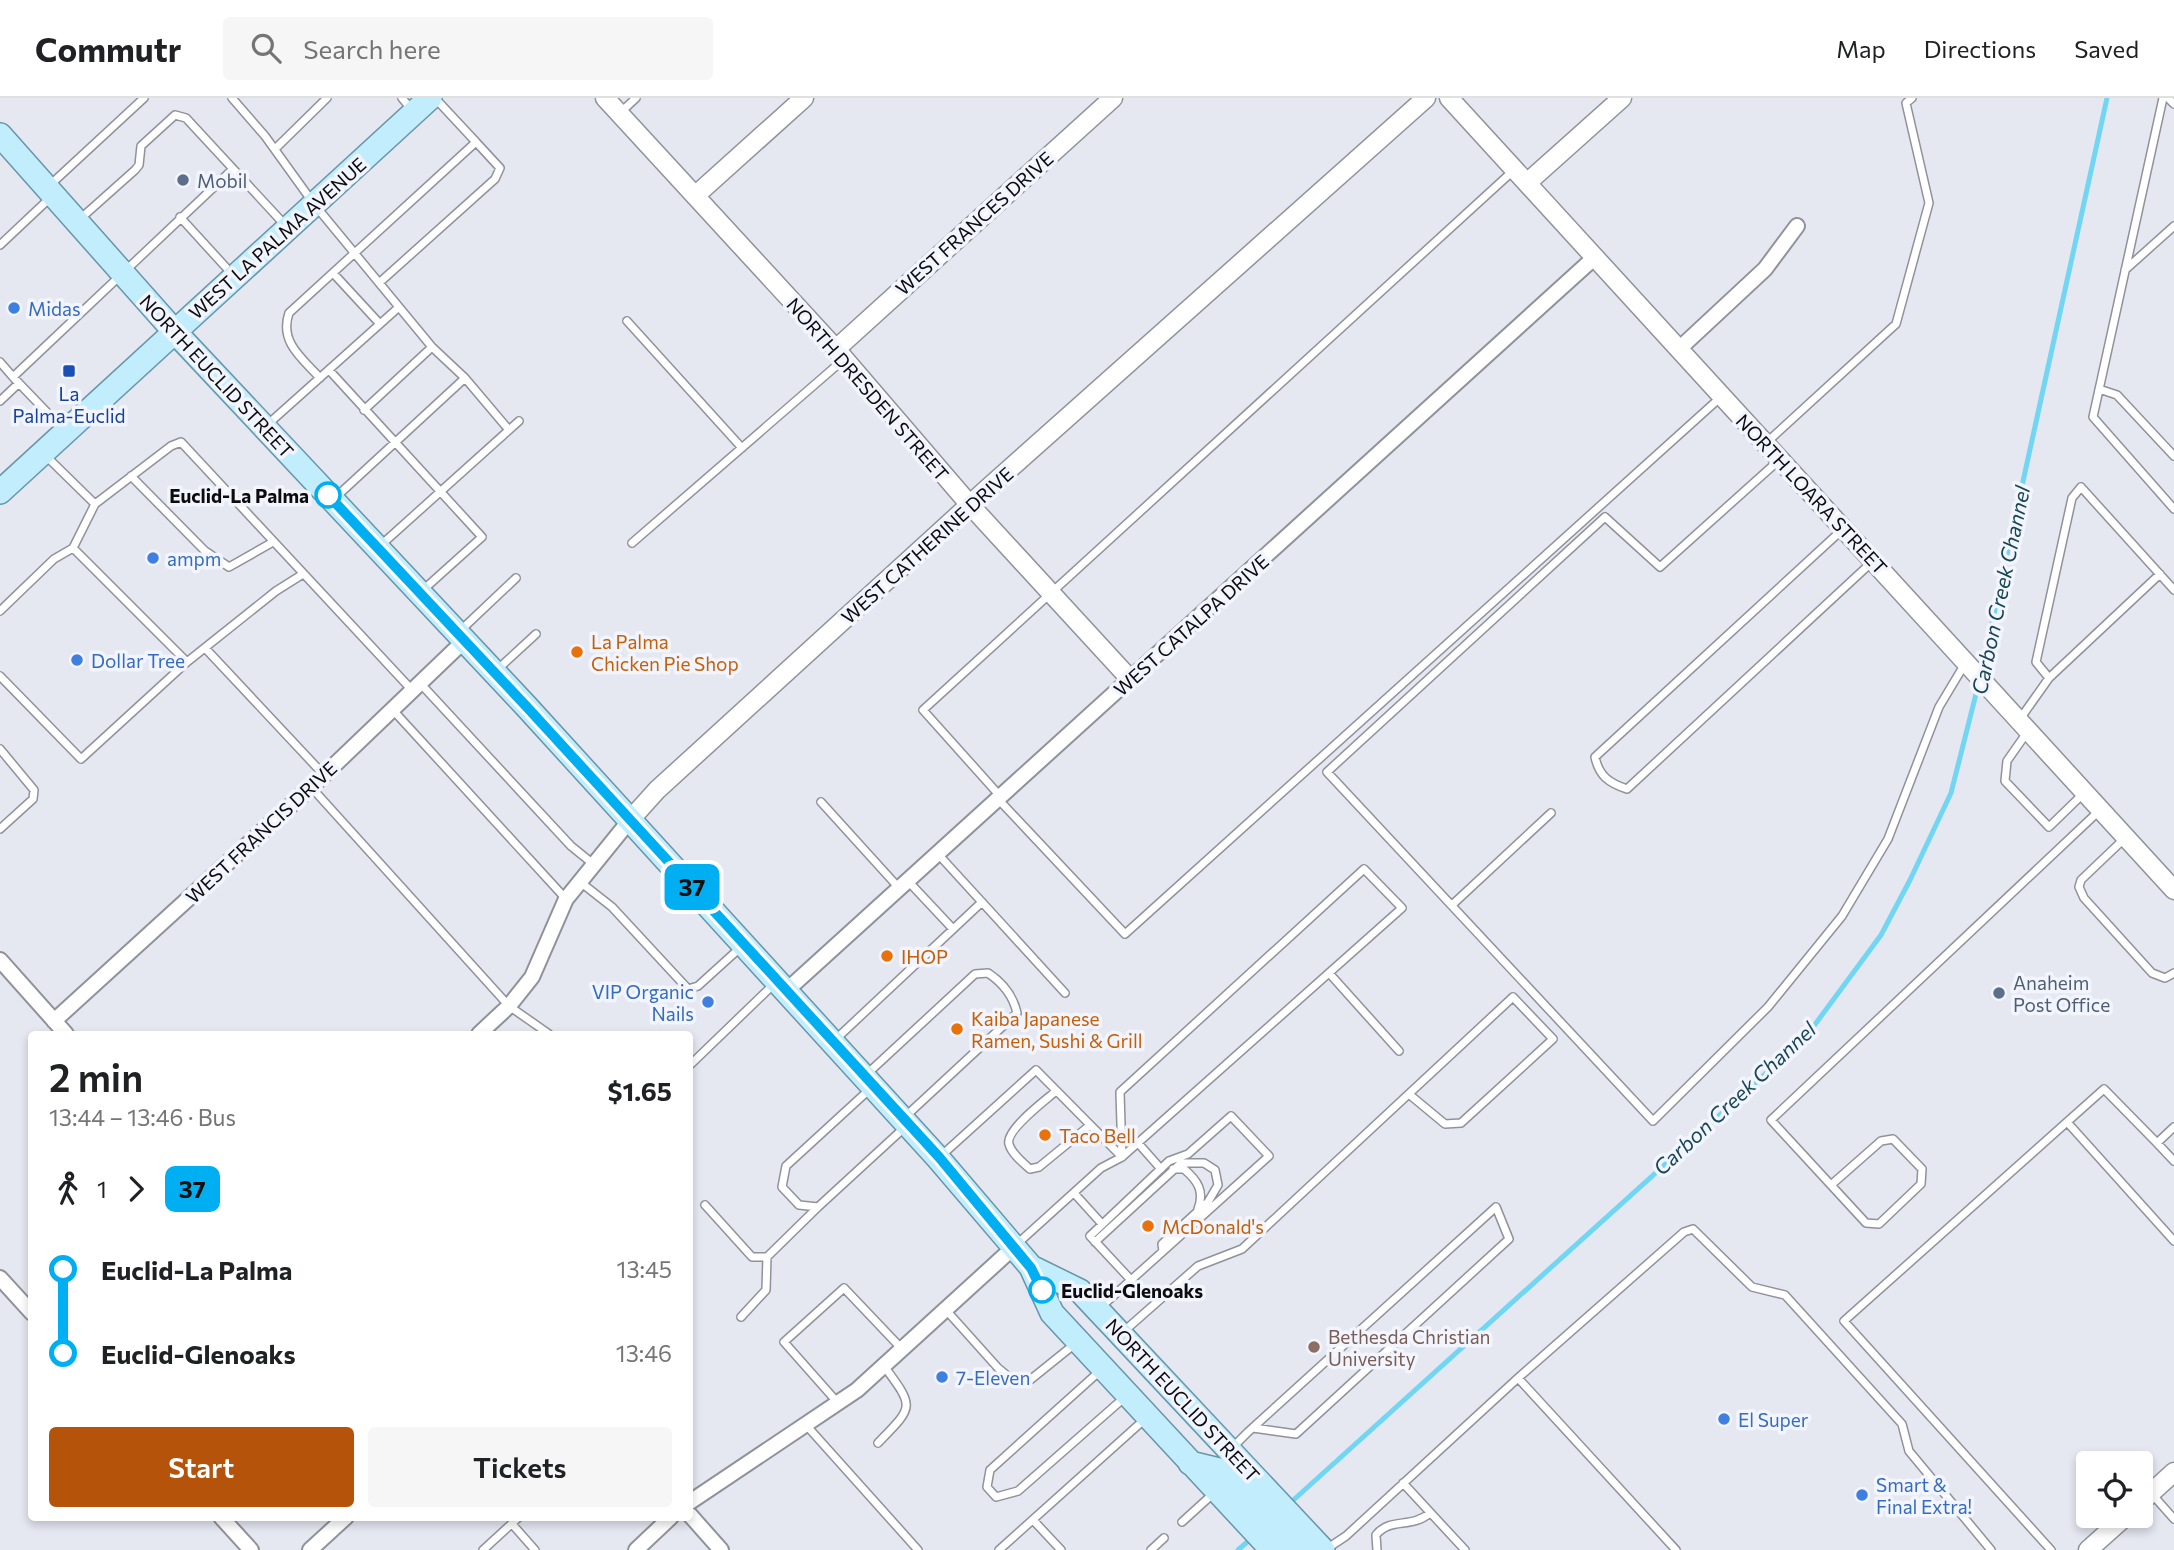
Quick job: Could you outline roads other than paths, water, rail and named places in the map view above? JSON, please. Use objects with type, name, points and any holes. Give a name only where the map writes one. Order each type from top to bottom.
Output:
[{"type":"main road","name":"WEST LA PALMA AVENUE","points":[[0,492],[314,204],[420,102]]},
{"type":"main road","name":"NORTH EUCLID STREET","points":[[0,135],[175,332],[495,672],[939,1157],[1031,1268],[1052,1313],[1217,1491],[1247,1497],[1289,1542]]},
{"type":"main road","name":"NORTH EUCLID STREET","points":[[1031,1268],[1080,1291],[1098,1309],[1230,1450],[1247,1497],[1289,1542],[1324,1550]]},
{"type":"main road","points":[[1190,1463],[1223,1471],[1247,1497]]},
{"type":"street","name":"NORTH DRESDEN STREET","points":[[605,98],[840,354],[970,505],[1130,679]]},
{"type":"street","points":[[695,196],[804,98]]},
{"type":"street","name":"WEST FRANCES DRIVE","points":[[840,354],[1113,98]]},
{"type":"street","name":"WEST CATHERINE DRIVE","points":[[482,1031],[509,1006],[532,977],[566,899],[579,880],[657,790],[970,505],[1426,98]]},
{"type":"street","name":"NORTH LOARA STREET","points":[[1449,98],[2174,890]]},
{"type":"street","points":[[1527,183],[1622,98]]},
{"type":"street","points":[[1679,349],[1765,269],[1797,226]]},
{"type":"street","name":"WEST CATALPA DRIVE","points":[[781,986],[904,885],[1595,257]]},
{"type":"street","name":"WEST FRANCIS DRIVE","points":[[54,1021],[324,775],[461,636]]},
{"type":"street","points":[[0,960],[63,1031]]},
{"type":"street","points":[[693,1501],[838,1403],[884,1366],[1014,1247]]},
{"type":"street","points":[[0,1278],[28,1308]]},
{"type":"street","points":[[2153,1492],[2174,1472]]},
{"type":"street","points":[[693,1518],[722,1550]]},
{"type":"street","points":[[224,1521],[251,1550]]},
{"type":"street","points":[[310,1550],[342,1521]]},
{"type":"street","points":[[636,1550],[667,1521]]},
{"type":"street","points":[[2088,1550],[2113,1528]]},
{"type":"lane","points":[[0,245],[144,98]]},
{"type":"lane","points":[[232,98],[275,149],[314,204],[432,347],[465,378],[509,430]]},
{"type":"lane","points":[[275,149],[327,98]]},
{"type":"lane","points":[[619,113],[636,98]]},
{"type":"lane","points":[[1766,444],[1896,324],[1929,203],[1906,103],[1912,98]]},
{"type":"lane","points":[[2174,104],[2166,98],[2093,417],[2174,509]]},
{"type":"lane","points":[[379,282],[495,178],[499,168],[476,142],[420,102]]},
{"type":"lane","points":[[77,222],[135,170],[139,165],[141,146],[175,115],[186,118],[288,228]]},
{"type":"lane","points":[[320,378],[289,344],[286,326],[295,303],[355,254],[476,142]]},
{"type":"lane","points":[[13,377],[124,275],[180,217],[233,169]]},
{"type":"lane","points":[[1514,169],[1053,594],[923,710],[1000,798],[1125,934],[1722,396]]},
{"type":"lane","points":[[180,217],[235,277]]},
{"type":"lane","points":[[2125,270],[2174,226]]},
{"type":"lane","points":[[333,273],[380,324]]},
{"type":"lane","points":[[264,427],[399,307]]},
{"type":"lane","points":[[627,321],[742,448]]},
{"type":"lane","points":[[364,410],[432,347]]},
{"type":"lane","points":[[632,543],[742,448],[840,354]]},
{"type":"lane","points":[[0,362],[66,432]]},
{"type":"lane","points":[[329,370],[482,537],[420,593]]},
{"type":"lane","points":[[332,500],[465,378]]},
{"type":"lane","points":[[0,401],[19,383]]},
{"type":"lane","points":[[2099,389],[2117,395],[2174,456]]},
{"type":"lane","points":[[378,548],[519,421]]},
{"type":"lane","points":[[0,611],[54,559],[73,548],[95,504],[170,446],[181,442],[303,574],[571,846],[592,863]]},
{"type":"lane","points":[[43,453],[95,504]]},
{"type":"lane","points":[[1780,459],[1660,567],[1605,517],[1328,772],[1653,1121],[1768,1007],[1842,916],[1888,839],[1939,707],[1968,663]]},
{"type":"lane","points":[[131,476],[205,551],[229,567],[273,542]]},
{"type":"lane","points":[[2049,678],[2036,662],[2072,498],[2081,487],[2174,590]]},
{"type":"lane","points":[[1843,528],[1595,757],[1598,771],[1612,784],[1627,789],[1874,561]]},
{"type":"lane","points":[[73,548],[187,662]]},
{"type":"lane","points":[[0,676],[81,759],[187,662],[276,591],[303,574]]},
{"type":"lane","points":[[2085,792],[2049,827],[2005,781],[2007,761],[2049,678],[2160,574]]},
{"type":"lane","points":[[461,636],[516,578]]},
{"type":"lane","points":[[495,672],[536,634]]},
{"type":"lane","points":[[205,648],[324,775]]},
{"type":"lane","points":[[391,708],[566,899]]},
{"type":"lane","points":[[0,749],[34,790],[33,799],[0,829]]},
{"type":"lane","points":[[311,787],[509,1006],[545,1031]]},
{"type":"lane","points":[[821,802],[904,885],[953,929]]},
{"type":"lane","points":[[1831,1185],[1881,1141],[1893,1139],[1922,1169],[1921,1184],[1879,1224],[1866,1223],[1770,1120],[2100,809]]},
{"type":"lane","points":[[1452,905],[1551,813]]},
{"type":"lane","points":[[2126,838],[2081,880],[2079,887],[2084,898],[2152,973],[2165,978],[2174,973]]},
{"type":"lane","points":[[938,854],[1065,993]]},
{"type":"lane","points":[[1014,1247],[1101,1168],[1122,1157],[1402,908],[1364,869],[1120,1093],[1122,1157]]},
{"type":"lane","points":[[579,880],[612,907],[688,989],[698,986],[744,944]]},
{"type":"lane","points":[[833,1042],[982,902]]},
{"type":"lane","points":[[705,1205],[752,1257],[766,1257],[818,1207],[905,1121],[1017,1013],[1014,1000],[998,979],[988,972],[975,974],[786,1166],[782,1187],[799,1205],[818,1207]]},
{"type":"lane","points":[[1329,973],[1399,1051]]},
{"type":"lane","points":[[693,1062],[781,986]]},
{"type":"lane","points":[[1121,1334],[1198,1266],[1241,1249],[1513,997],[1553,1039],[1461,1123],[1445,1124],[1410,1095]]},
{"type":"lane","points":[[939,1157],[1036,1070],[1122,1157]]},
{"type":"lane","points":[[2051,1550],[1843,1321],[2104,1089],[2174,1161]]},
{"type":"lane","points":[[1056,1091],[1024,1119],[1009,1138],[1009,1145],[1022,1163],[1030,1170],[1039,1167],[1089,1126]]},
{"type":"lane","points":[[1098,1309],[1131,1280],[1269,1156],[1231,1116],[1188,1154],[1169,1161],[1090,1236],[1131,1280]]},
{"type":"lane","points":[[2067,1122],[2174,1241]]},
{"type":"lane","points":[[2157,1143],[2174,1127]]},
{"type":"lane","points":[[1138,1143],[1161,1169]]},
{"type":"lane","points":[[1095,1242],[1181,1163],[1204,1163],[1215,1170],[1218,1185],[1208,1202],[1163,1244],[1163,1251]]},
{"type":"lane","points":[[1172,1170],[1184,1169],[1197,1180],[1202,1199],[1197,1213]]},
{"type":"lane","points":[[1074,1193],[1102,1224]]},
{"type":"lane","points":[[1230,1450],[1252,1429],[1496,1207],[1509,1239],[1296,1434],[1252,1429]]},
{"type":"lane","points":[[1324,1550],[1346,1536],[1518,1378],[1685,1232],[1693,1229],[1752,1286],[1785,1295],[1902,1424],[1909,1451],[1991,1550]]},
{"type":"lane","points":[[741,1317],[766,1290],[766,1257]]},
{"type":"lane","points":[[838,1403],[784,1342],[844,1288],[902,1349]]},
{"type":"lane","points":[[946,1310],[998,1368],[1015,1382],[1030,1380],[1078,1341]]},
{"type":"lane","points":[[878,1443],[905,1415],[908,1407],[905,1395],[884,1366]]},
{"type":"lane","points":[[1103,1368],[990,1470],[987,1487],[996,1497],[1018,1491],[1128,1395]]},
{"type":"lane","points":[[1518,1378],[1676,1550]]},
{"type":"lane","points":[[999,1550],[1148,1416]]},
{"type":"lane","points":[[805,1424],[918,1550]]},
{"type":"lane","points":[[1403,1483],[1465,1550]]},
{"type":"lane","points":[[1182,1522],[1217,1491]]},
{"type":"lane","points":[[2153,1503],[2174,1519]]},
{"type":"lane","points":[[1377,1550],[1376,1535],[1387,1525],[1419,1522],[1430,1513]]},
{"type":"lane","points":[[1033,1520],[1061,1550]]},
{"type":"lane","points":[[483,1550],[515,1521]]},
{"type":"lane","points":[[512,1524],[535,1550]]},
{"type":"lane","points":[[1151,1550],[1164,1538]]},
{"type":"waterway","name":"Carbon Creek Channel","points":[[1981,673],[2107,98]]},
{"type":"waterway","name":"Carbon Creek Channel","points":[[1289,1504],[1805,1038],[1881,935],[1910,880],[1951,793],[1979,682]]},
{"type":"waterway","name":"Carbon Creek Channel","points":[[1238,1550],[1253,1537]]},
{"type":"place","name":"Mobil","points":[[183,180]]},
{"type":"place","name":"Midas","points":[[14,308]]},
{"type":"place","name":"La Palma-Euclid","points":[[69,371]]},
{"type":"place","name":"Euclid-La Palma","points":[[328,495]]},
{"type":"place","name":"ampm","points":[[153,558]]},
{"type":"place","name":"La Palma Chicken Pie Shop","points":[[577,652]]},
{"type":"place","name":"Dollar Tree","points":[[77,660]]},
{"type":"place","name":"IHOP","points":[[887,956]]},
{"type":"place","name":"Anaheim Post Office","points":[[1999,993]]},
{"type":"place","name":"VIP Organic Nails","points":[[708,1002]]},
{"type":"place","name":"Kaiba Japanese Ramen, Sushi & Grill","points":[[957,1029]]},
{"type":"place","name":"Taco Bell","points":[[1045,1135]]},
{"type":"place","name":"McDonald's","points":[[1148,1226]]},
{"type":"place","name":"Euclid-Glenoaks","points":[[1042,1290]]},
{"type":"place","name":"Bethesda Christian University","points":[[1314,1347]]},
{"type":"place","name":"7-Eleven","points":[[942,1377]]},
{"type":"place","name":"El Super","points":[[1724,1419]]},
{"type":"place","name":"Smart & Final Extra!","points":[[1862,1495]]}]
